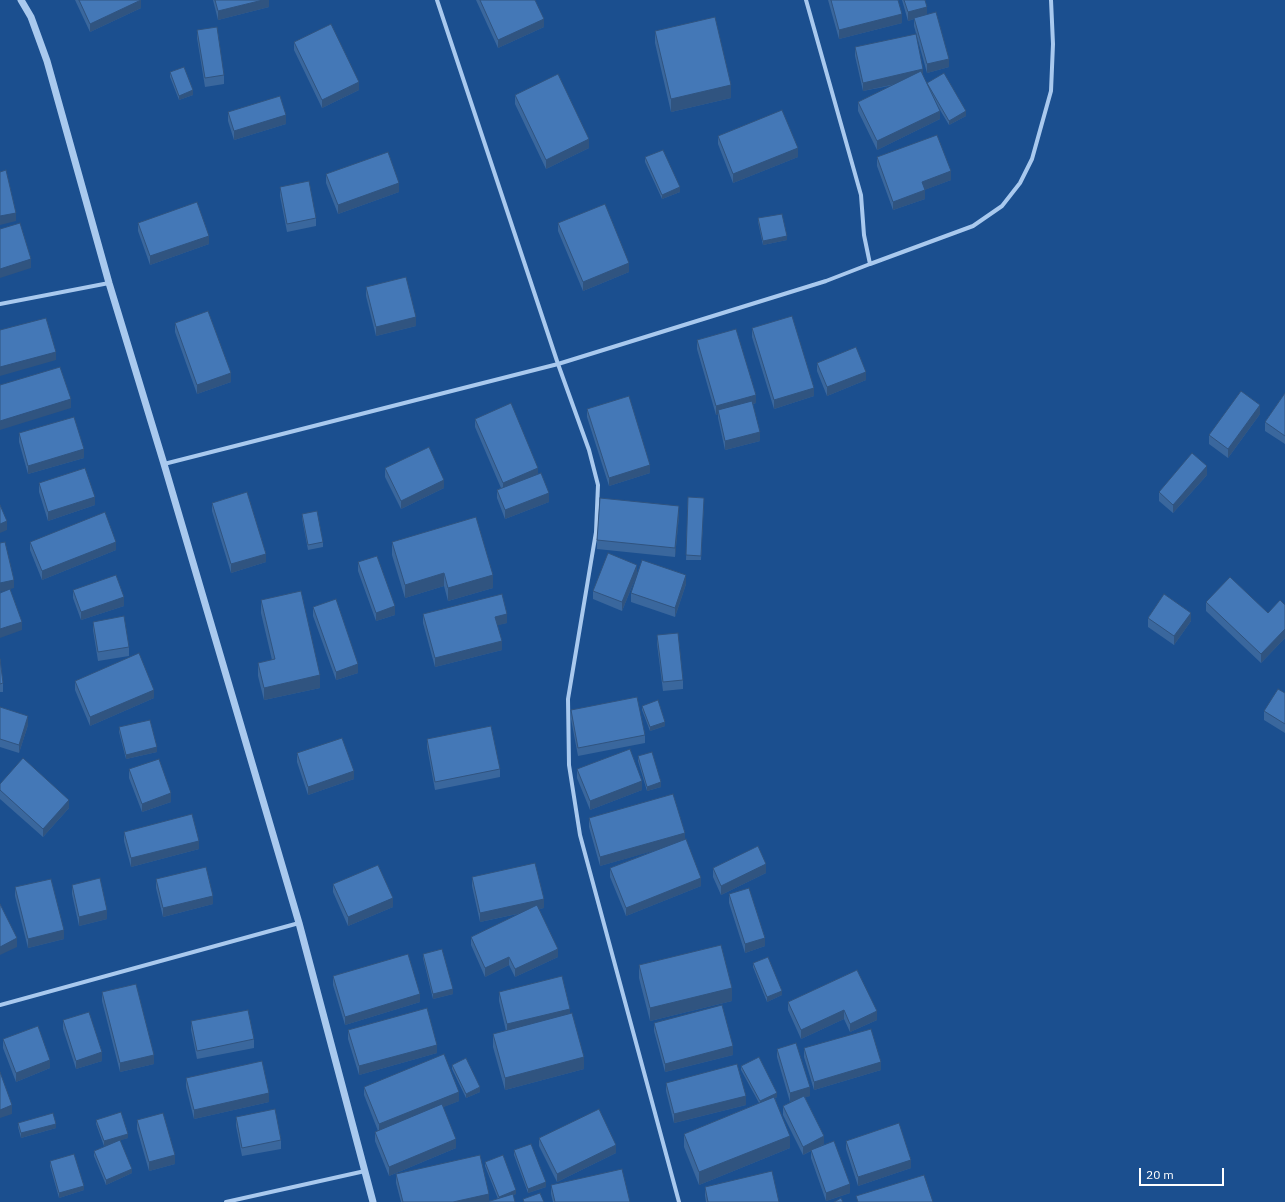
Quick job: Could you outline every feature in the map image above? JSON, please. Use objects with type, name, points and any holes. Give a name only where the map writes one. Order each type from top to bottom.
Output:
[{"type":"street","points":[[21,0],[31,17],[47,61],[109,283],[164,464],[299,923],[373,1202]]},
{"type":"street","points":[[437,0],[558,364],[589,450],[598,485],[596,532],[568,699],[569,766],[580,835],[679,1202]]},
{"type":"street","points":[[806,0],[861,194],[864,235],[870,264]]},
{"type":"street","points":[[164,464],[558,364],[826,281],[973,226],[1002,206],[1020,183],[1032,159],[1051,91],[1053,44],[1051,0]]},
{"type":"street","points":[[0,304],[109,283]]},
{"type":"street","points":[[0,1005],[299,923]]},
{"type":"street","points":[[226,1202],[365,1171]]},
{"type":"building","points":[[79,0],[141,0],[90,24]]},
{"type":"building","points":[[215,0],[263,0],[218,11]]},
{"type":"building","points":[[480,0],[535,0],[544,19],[498,40]]},
{"type":"building","points":[[831,0],[898,0],[902,14],[839,30]]},
{"type":"building","points":[[904,0],[925,0],[927,7],[908,12]]},
{"type":"building","points":[[936,12],[949,59],[927,64],[914,18]]},
{"type":"building","points":[[715,17],[731,85],[671,99],[655,31]]},
{"type":"building","points":[[331,24],[359,82],[322,100],[294,42]]},
{"type":"building","points":[[217,27],[224,75],[205,78],[197,30]]},
{"type":"building","points":[[916,34],[923,69],[863,83],[855,47]]},
{"type":"building","points":[[184,67],[193,90],[179,96],[170,72]]},
{"type":"building","points":[[921,71],[940,111],[877,141],[858,102]]},
{"type":"building","points":[[944,73],[966,111],[949,121],[927,83]]},
{"type":"building","points":[[558,74],[589,139],[546,160],[515,95]]},
{"type":"building","points":[[280,96],[286,115],[234,131],[228,112]]},
{"type":"building","points":[[782,110],[798,148],[733,174],[718,136]]},
{"type":"building","points":[[937,135],[951,171],[922,182],[925,190],[893,202],[877,157]]},
{"type":"building","points":[[663,150],[680,187],[662,195],[645,157]]},
{"type":"building","points":[[388,152],[399,183],[338,205],[326,174]]},
{"type":"building","points":[[6,170],[16,213],[0,216],[0,172]]},
{"type":"building","points":[[309,181],[316,218],[287,224],[280,187]]},
{"type":"building","points":[[197,202],[209,236],[150,256],[138,223]]},
{"type":"building","points":[[605,204],[629,263],[583,282],[558,223]]},
{"type":"building","points":[[782,214],[787,236],[763,241],[758,218]]},
{"type":"building","points":[[20,223],[31,259],[0,269],[0,229]]},
{"type":"building","points":[[406,277],[416,317],[376,327],[366,287]]},
{"type":"building","points":[[208,311],[231,373],[197,385],[175,323]]},
{"type":"building","points":[[792,316],[814,388],[774,400],[752,328]]},
{"type":"building","points":[[46,318],[56,352],[0,367],[0,330]]},
{"type":"building","points":[[736,329],[756,395],[716,406],[697,340]]},
{"type":"building","points":[[856,347],[866,372],[827,387],[817,363]]},
{"type":"building","points":[[60,367],[71,399],[0,421],[0,385]]},
{"type":"building","points":[[1241,391],[1260,405],[1228,449],[1209,435]]},
{"type":"building","points":[[1285,393],[1285,436],[1265,422]]},
{"type":"building","points":[[629,396],[650,465],[609,478],[587,409]]},
{"type":"building","points":[[752,401],[760,432],[725,441],[718,410]]},
{"type":"building","points":[[511,403],[538,468],[503,483],[475,419]]},
{"type":"building","points":[[74,417],[84,449],[28,466],[19,433]]},
{"type":"building","points":[[429,447],[444,480],[401,501],[385,468]]},
{"type":"building","points":[[1192,453],[1207,466],[1173,505],[1159,492]]},
{"type":"building","points":[[85,468],[95,497],[48,512],[39,483]]},
{"type":"building","points":[[541,473],[549,493],[505,510],[497,490]]},
{"type":"building","points":[[247,492],[266,554],[231,564],[212,503]]},
{"type":"building","points":[[688,497],[704,498],[701,556],[686,555]]},
{"type":"building","points":[[600,498],[679,506],[675,548],[597,540]]},
{"type":"building","points":[[0,505],[7,521],[0,524]]},
{"type":"building","points":[[317,511],[323,542],[308,545],[302,514]]},
{"type":"building","points":[[105,512],[116,542],[42,571],[30,542]]},
{"type":"building","points":[[476,517],[493,575],[448,588],[444,573],[405,585],[392,542]]},
{"type":"building","points":[[5,542],[14,580],[0,583],[0,543]]},
{"type":"building","points":[[608,553],[637,565],[622,602],[593,591]]},
{"type":"building","points":[[377,556],[395,606],[376,613],[358,562]]},
{"type":"building","points":[[642,560],[686,575],[675,608],[631,593]]},
{"type":"building","points":[[116,575],[124,597],[81,612],[73,590]]},
{"type":"building","points":[[1230,577],[1268,613],[1280,600],[1285,605],[1285,629],[1261,654],[1206,602]]},
{"type":"building","points":[[10,589],[22,622],[0,629],[0,593]]},
{"type":"building","points":[[301,591],[320,675],[264,688],[258,663],[275,659],[261,600]]},
{"type":"building","points":[[502,594],[507,614],[495,617],[502,641],[435,658],[423,614]]},
{"type":"building","points":[[1164,594],[1191,613],[1174,636],[1148,618]]},
{"type":"building","points":[[336,599],[358,664],[336,672],[313,607]]},
{"type":"building","points":[[124,616],[129,647],[98,652],[93,622]]},
{"type":"building","points":[[678,633],[683,680],[663,682],[657,635]]},
{"type":"building","points":[[139,653],[154,690],[90,717],[75,681]]},
{"type":"building","points":[[0,659],[3,683],[0,684]]},
{"type":"building","points":[[1278,689],[1285,693],[1285,724],[1264,711]]},
{"type":"building","points":[[637,697],[645,735],[578,748],[571,710]]},
{"type":"building","points":[[658,700],[665,722],[650,727],[642,706]]},
{"type":"building","points":[[0,707],[28,716],[19,745],[0,739]]},
{"type":"building","points":[[150,720],[157,747],[126,755],[119,727]]},
{"type":"building","points":[[491,726],[500,769],[435,782],[427,739]]},
{"type":"building","points":[[342,738],[354,771],[308,787],[297,753]]},
{"type":"building","points":[[630,749],[642,781],[590,801],[577,769]]},
{"type":"building","points":[[652,752],[661,782],[647,787],[638,756]]},
{"type":"building","points":[[23,758],[69,800],[43,829],[0,790],[0,784]]},
{"type":"building","points":[[159,759],[171,793],[142,804],[129,769]]},
{"type":"building","points":[[673,794],[685,833],[600,857],[589,818]]},
{"type":"building","points":[[192,814],[199,841],[131,858],[124,832]]},
{"type":"building","points":[[686,839],[701,878],[626,908],[610,868]]},
{"type":"building","points":[[758,846],[766,864],[721,886],[713,868]]},
{"type":"building","points":[[535,863],[544,899],[480,913],[472,877]]},
{"type":"building","points":[[378,865],[393,898],[348,917],[333,884]]},
{"type":"building","points":[[206,867],[213,896],[163,908],[156,879]]},
{"type":"building","points":[[100,878],[107,910],[79,917],[72,885]]},
{"type":"building","points":[[51,879],[64,930],[28,939],[15,887]]},
{"type":"building","points":[[749,888],[765,938],[745,944],[729,894]]},
{"type":"building","points":[[0,904],[17,938],[0,947]]},
{"type":"building","points":[[537,905],[558,949],[515,969],[509,957],[485,968],[471,937]]},
{"type":"building","points":[[721,945],[732,988],[650,1008],[639,965]]},
{"type":"building","points":[[442,949],[453,989],[433,994],[423,954]]},
{"type":"building","points":[[408,954],[420,994],[345,1017],[333,976]]},
{"type":"building","points":[[768,957],[782,991],[767,997],[753,963]]},
{"type":"building","points":[[857,970],[877,1011],[850,1024],[844,1010],[801,1030],[788,1002]]},
{"type":"building","points":[[562,976],[570,1009],[507,1024],[499,992]]},
{"type":"building","points":[[136,984],[154,1055],[120,1063],[102,992]]},
{"type":"building","points":[[722,1005],[733,1046],[665,1064],[654,1023]]},
{"type":"building","points":[[427,1008],[437,1045],[359,1066],[348,1030]]},
{"type":"building","points":[[248,1010],[254,1039],[197,1051],[191,1021]]},
{"type":"building","points":[[89,1012],[102,1052],[76,1061],[63,1020]]},
{"type":"building","points":[[572,1013],[584,1057],[505,1078],[493,1034]]},
{"type":"building","points":[[38,1026],[50,1060],[16,1073],[3,1039]]},
{"type":"building","points":[[871,1029],[881,1062],[814,1082],[804,1048]]},
{"type":"building","points":[[796,1043],[810,1087],[790,1093],[777,1049]]},
{"type":"building","points":[[444,1054],[459,1092],[379,1124],[364,1087]]},
{"type":"building","points":[[759,1057],[777,1093],[760,1101],[741,1066]]},
{"type":"building","points":[[466,1058],[480,1087],[466,1094],[452,1065]]},
{"type":"building","points":[[262,1061],[269,1093],[194,1110],[186,1078]]},
{"type":"building","points":[[737,1064],[746,1096],[674,1114],[666,1083]]},
{"type":"building","points":[[0,1072],[12,1105],[0,1110]]},
{"type":"building","points":[[804,1096],[824,1136],[803,1147],[783,1106]]},
{"type":"building","points":[[774,1097],[790,1136],[699,1172],[684,1134]]},
{"type":"building","points":[[442,1104],[456,1139],[389,1167],[375,1132]]},
{"type":"building","points":[[275,1109],[281,1140],[242,1148],[236,1117]]},
{"type":"building","points":[[599,1109],[616,1145],[557,1174],[539,1138]]},
{"type":"building","points":[[121,1112],[128,1134],[104,1141],[96,1120]]},
{"type":"building","points":[[53,1113],[56,1124],[21,1133],[18,1123]]},
{"type":"building","points":[[163,1113],[175,1155],[149,1162],[137,1120]]},
{"type":"building","points":[[899,1123],[911,1160],[858,1177],[846,1141]]},
{"type":"building","points":[[120,1140],[132,1169],[106,1180],[94,1151]]},
{"type":"building","points":[[834,1141],[850,1184],[826,1193],[811,1150]]},
{"type":"building","points":[[531,1144],[546,1182],[528,1189],[514,1150]]},
{"type":"building","points":[[74,1154],[84,1186],[59,1193],[50,1161]]},
{"type":"building","points":[[480,1155],[489,1194],[453,1202],[403,1202],[396,1174]]},
{"type":"building","points":[[503,1155],[516,1190],[499,1197],[485,1162]]},
{"type":"building","points":[[622,1169],[630,1202],[555,1202],[551,1185]]},
{"type":"building","points":[[772,1171],[779,1202],[708,1202],[705,1187]]},
{"type":"building","points":[[924,1175],[933,1202],[858,1202],[856,1196]]},
{"type":"building","points":[[540,1193],[544,1202],[524,1202],[523,1199]]},
{"type":"building","points":[[513,1194],[515,1202],[487,1202]]},
{"type":"building","points":[[841,1198],[843,1202],[834,1202]]}]
